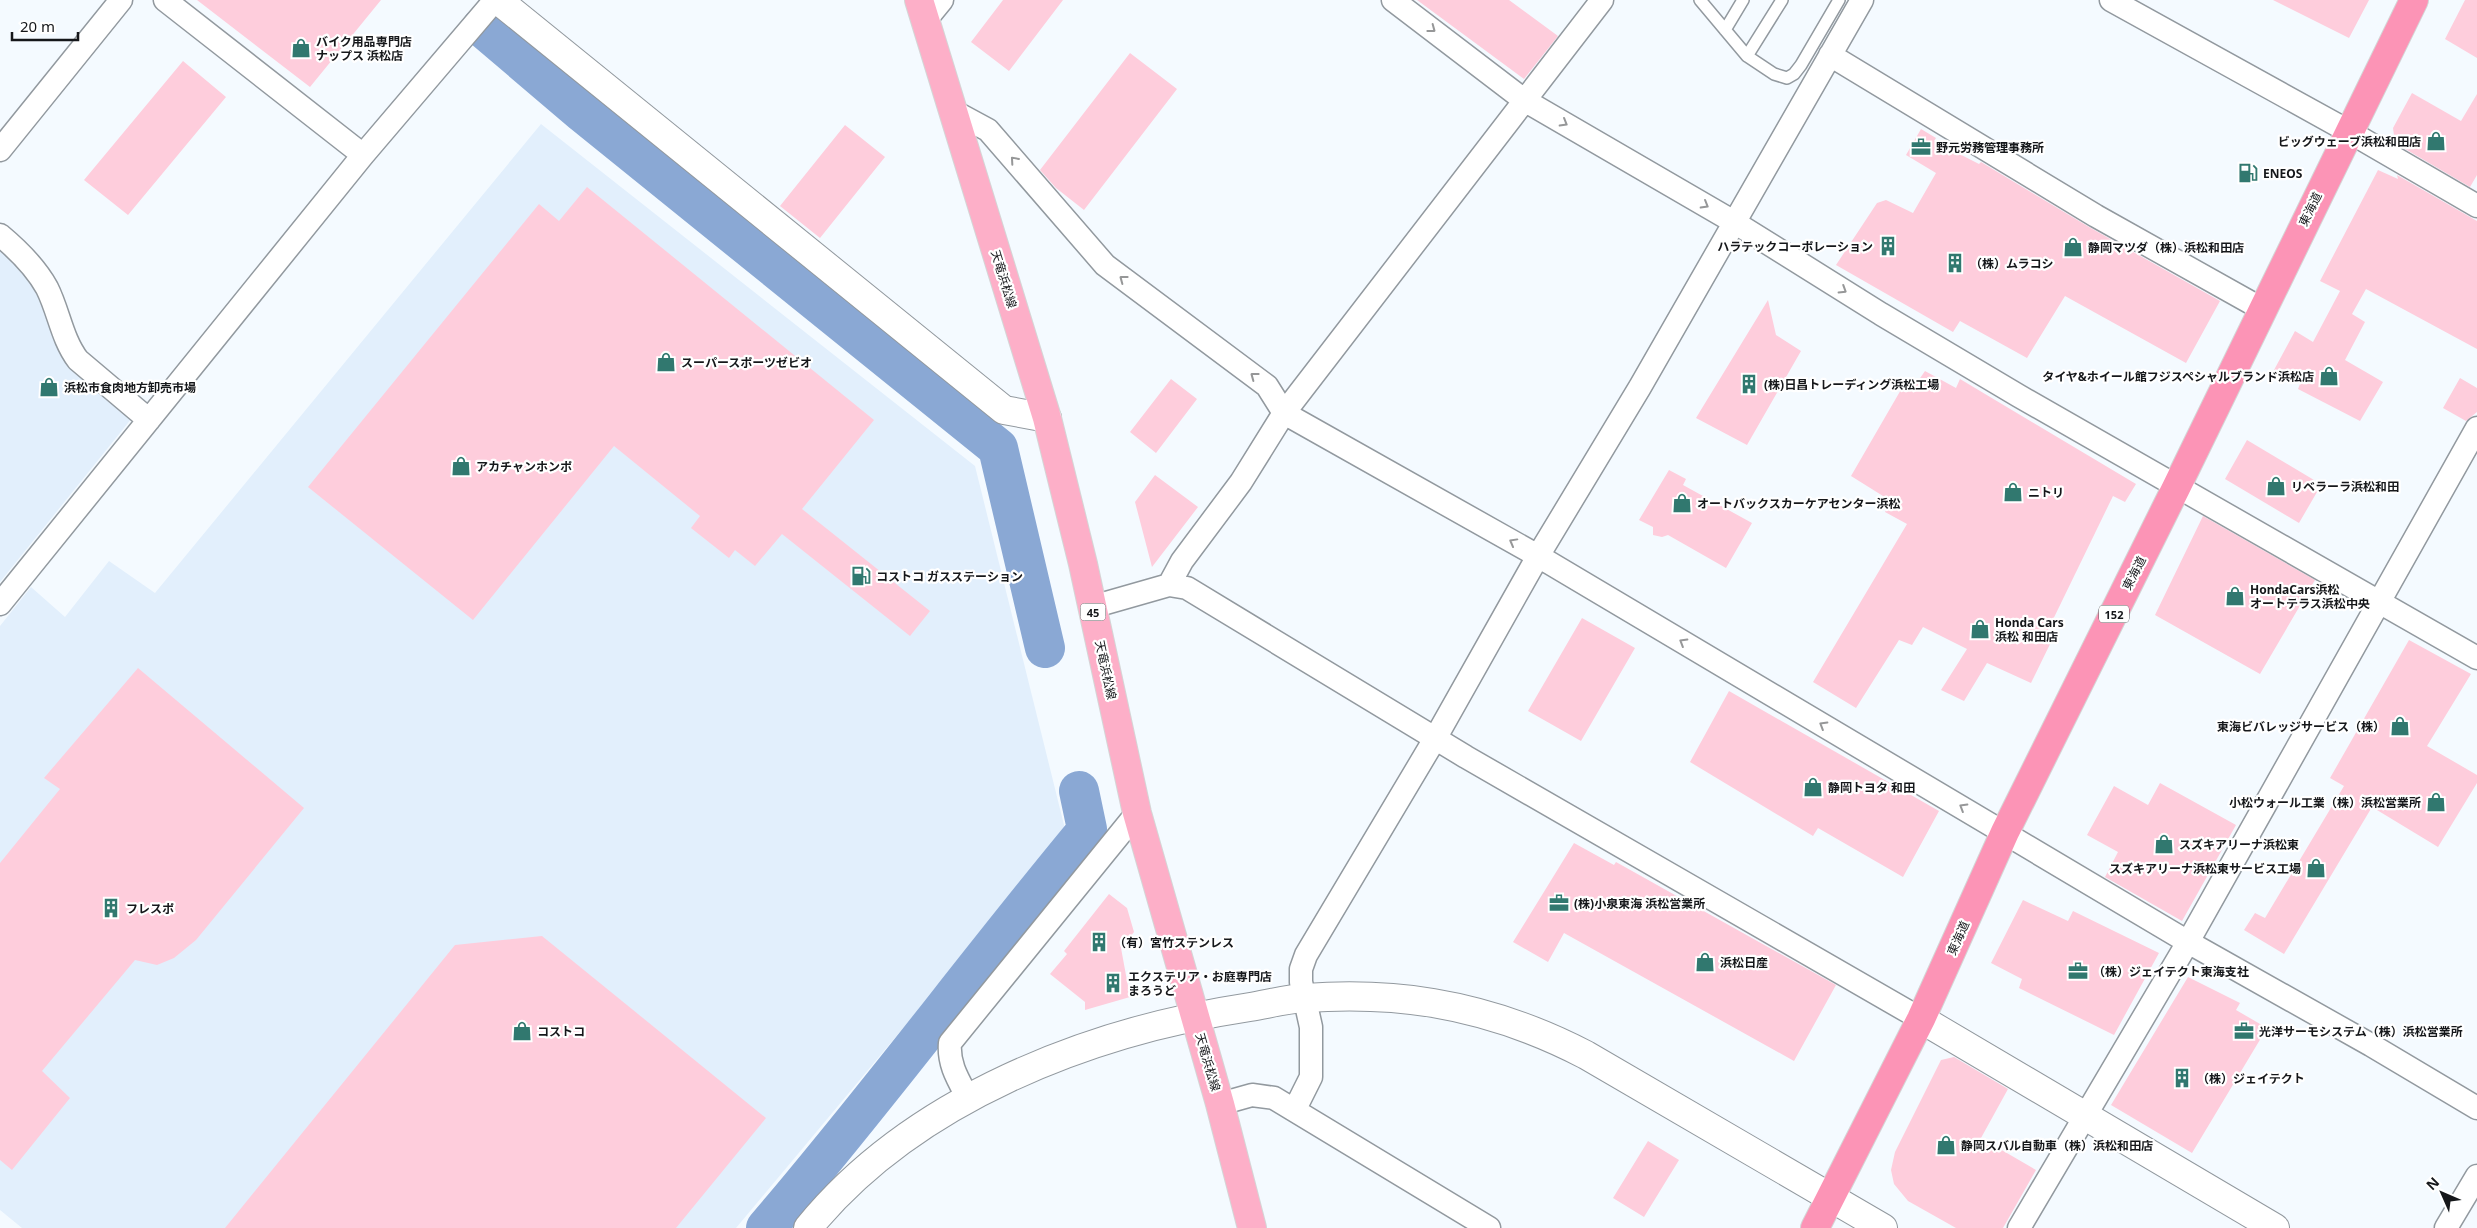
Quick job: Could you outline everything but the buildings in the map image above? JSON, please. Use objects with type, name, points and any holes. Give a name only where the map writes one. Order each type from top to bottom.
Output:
[{"type":"highway","name":"東海道","points":[[1815,1228],[1829,1197],[1921,1020],[2005,832],[2176,488],[2348,130],[2414,0]]},
{"type":"main road","name":"天竜浜松線","points":[[921,11],[1047,418],[1092,606],[1137,813],[1220,1104],[1252,1228]]},
{"type":"street","points":[[0,150],[121,0]]},
{"type":"street","points":[[165,0],[363,155]]},
{"type":"street","points":[[0,604],[363,155],[496,0],[1004,410],[1047,418]]},
{"type":"street","points":[[921,11],[942,0]]},
{"type":"street","points":[[1393,0],[1524,100],[1734,222],[1881,314],[2176,488],[2379,600],[2477,658]]},
{"type":"street","points":[[1169,585],[1182,561],[1241,482],[1284,413],[1602,0]]},
{"type":"street","points":[[1295,1109],[1311,1077],[1311,1027],[1304,998],[1301,969],[1306,955],[1436,737],[1538,556],[1640,387],[1862,0]]},
{"type":"street","points":[[2111,0],[2348,130],[2477,206]]},
{"type":"street","points":[[1830,55],[2096,216],[2262,309]]},
{"type":"street","points":[[951,110],[988,130],[1105,265],[1267,386],[1284,413],[1538,556],[2188,942],[2477,1108]]},
{"type":"street","points":[[0,235],[34,269],[47,289],[70,350],[78,360],[149,420]]},
{"type":"street","points":[[2019,1228],[2188,942],[2477,428]]},
{"type":"street","points":[[1092,606],[1169,585],[1187,588],[1466,756],[2275,1228]]},
{"type":"street","points":[[969,1100],[952,1067],[949,1056],[950,1043],[956,1033],[1137,813]]},
{"type":"street","points":[[808,1228],[838,1193],[861,1172],[911,1135],[969,1100],[1049,1059],[1195,1016],[1304,998],[1382,998],[1434,1003],[1489,1016],[1538,1031],[1603,1064],[1883,1228]]},
{"type":"street","points":[[1220,1104],[1256,1095],[1274,1098],[1489,1228]]},
{"type":"street","points":[[2446,1228],[2477,1176]]},
{"type":"lane","points":[[1700,0],[1748,56],[1774,74],[1787,78],[1794,74],[1838,0]]},
{"type":"lane","points":[[1724,30],[1743,0]]},
{"type":"lane","points":[[1748,56],[1782,0]]},
{"type":"shaded area","points":[[541,124],[975,466],[1066,833],[736,1228],[22,1228],[0,1210],[0,626],[31,587],[65,617],[109,561],[155,593]]},
{"type":"shaded area","name":"浜松市食肉地方卸売市場","points":[[0,250],[16,262],[132,418],[0,582]]},
{"type":"waterway","points":[[482,27],[583,113],[998,448],[1045,648]]},
{"type":"waterway","points":[[766,1228],[847,1131],[1084,834],[1087,829],[1079,791]]},
{"type":"place","name":"バイク用品専門店 ナップス 浜松店","points":[[301,48]]},
{"type":"place","name":"ビッグウェーブ浜松和田店","points":[[2436,141]]},
{"type":"place","name":"野元労務管理事務所","points":[[1921,147]]},
{"type":"place","name":"ENEOS","points":[[2248,173]]},
{"type":"place","name":"ハラテックコーポレーション","points":[[1888,246]]},
{"type":"place","name":"静岡マツダ（株）浜松和田店","points":[[2073,247]]},
{"type":"place","name":"（株）ムラコシ","points":[[1955,263]]},
{"type":"place","name":"スーパースポーツゼビオ","points":[[666,362]]},
{"type":"place","name":"タイヤ&ホイール館フジスペシャルブランド浜松店","points":[[2329,376]]},
{"type":"place","name":"(株)日昌トレーディング浜松工場","points":[[1749,384]]},
{"type":"place","name":"浜松市食肉地方卸売市場","points":[[49,387]]},
{"type":"place","name":"アカチャンホンポ","points":[[461,466]]},
{"type":"place","name":"リベラーラ浜松和田","points":[[2276,486]]},
{"type":"place","name":"ニトリ","points":[[2013,492]]},
{"type":"place","name":"オートバックスカーケアセンター浜松","points":[[1682,503]]},
{"type":"place","name":"コストコ ガスステーション","points":[[861,576]]},
{"type":"place","name":"HondaCars浜松 オートテラス浜松中央","points":[[2235,596]]},
{"type":"place","name":"Honda Cars 浜松 和田店","points":[[1980,629]]},
{"type":"place","name":"東海ビバレッジサービス（株）","points":[[2400,726]]},
{"type":"place","name":"静岡トヨタ 和田","points":[[1813,787]]},
{"type":"place","name":"小松ウォール工業（株）浜松営業所","points":[[2436,802]]},
{"type":"place","name":"スズキアリーナ浜松東","points":[[2164,844]]},
{"type":"place","name":"スズキアリーナ浜松東サービス工場","points":[[2316,868]]},
{"type":"place","name":"(株)小泉東海 浜松営業所","points":[[1559,903]]},
{"type":"place","name":"フレスポ","points":[[111,908]]},
{"type":"place","name":"（有）宮竹ステンレス","points":[[1099,942]]},
{"type":"place","name":"浜松日産","points":[[1705,962]]},
{"type":"place","name":"（株）ジェイテクト東海支社","points":[[2078,971]]},
{"type":"place","name":"エクステリア・お庭専門店 まろうど","points":[[1113,983]]},
{"type":"place","name":"コストコ","points":[[522,1031]]},
{"type":"place","name":"光洋サーモシステム（株）浜松営業所","points":[[2244,1031]]},
{"type":"place","name":"（株）ジェイテクト","points":[[2182,1078]]},
{"type":"place","name":"静岡スバル自動車（株）浜松和田店","points":[[1946,1145]]}]
